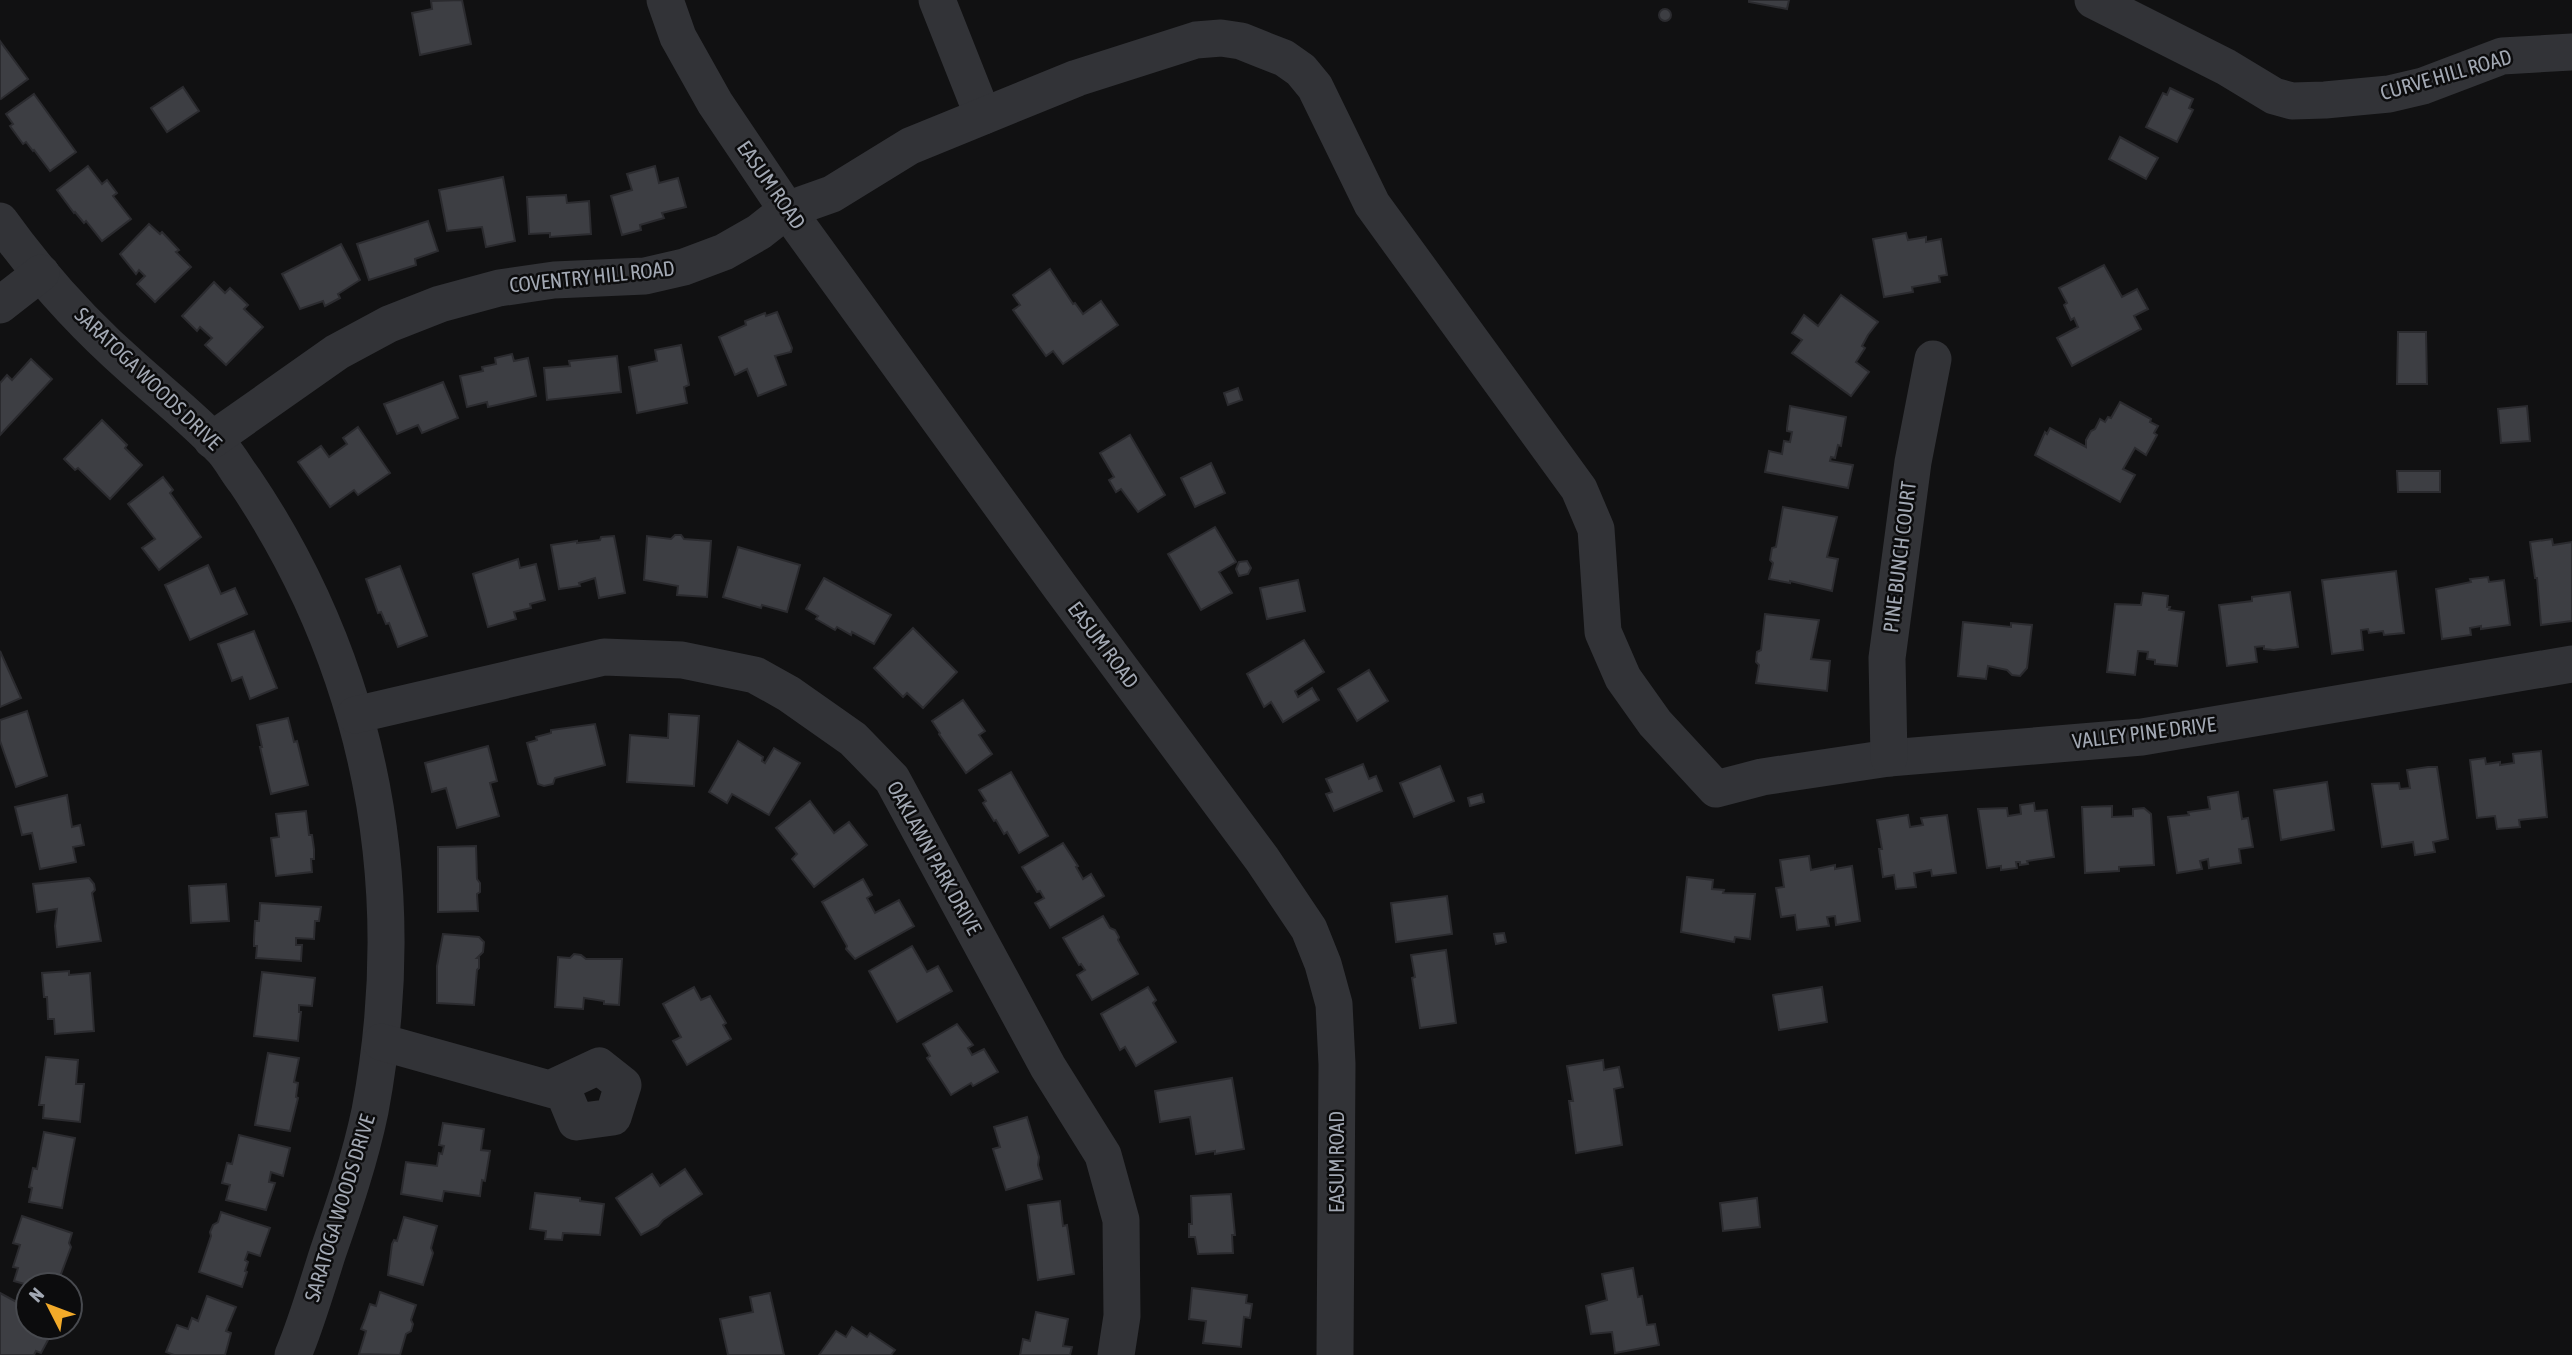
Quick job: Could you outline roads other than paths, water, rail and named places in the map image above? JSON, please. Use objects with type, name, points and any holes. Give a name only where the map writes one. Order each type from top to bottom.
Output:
[{"type":"street","name":"EASUM ROAD","points":[[665,0],[677,37],[715,103],[787,210],[1262,859],[1309,929],[1323,964],[1334,1004],[1338,1064],[1335,1355]]},
{"type":"street","points":[[937,0],[983,117]]},
{"type":"street","name":"CURVE HILL ROAD","points":[[2093,0],[2225,67],[2274,96],[2292,101],[2389,94],[2423,86],[2502,56],[2572,52]]},
{"type":"street","name":"COVENTRY HILL ROAD","points":[[212,440],[337,352],[402,319],[440,304],[499,288],[554,280],[645,276],[684,267],[759,232],[787,210],[832,194],[910,146],[1077,78],[1196,40],[1222,38],[1241,41],[1284,58],[1301,70],[1315,87],[1372,204],[1579,489],[1596,529],[1603,632],[1623,678],[1655,723],[1716,789]]},
{"type":"street","name":"SARATOGA WOODS DRIVE","points":[[0,221],[41,273],[97,334],[173,401],[223,450],[264,509],[299,571],[328,636],[355,715],[373,787],[384,872],[387,944],[381,1042],[369,1114],[351,1183],[293,1355]]},
{"type":"street","points":[[0,305],[41,273]]},
{"type":"street","name":"PINE BUNCH COURT","points":[[1889,758],[1888,645],[1913,462],[1933,359]]},
{"type":"street","name":"OAKLAWN PARK DRIVE","points":[[355,715],[604,657],[682,660],[755,675],[789,694],[853,739],[892,779],[1048,1067],[1103,1155],[1121,1220],[1122,1316],[1116,1355]]},
{"type":"street","name":"VALLEY PINE DRIVE","points":[[1716,789],[1762,777],[1889,758],[2142,737],[2572,664]]},
{"type":"street","points":[[381,1042],[564,1093],[576,1122],[613,1117],[623,1085],[599,1066],[554,1087]]}]
